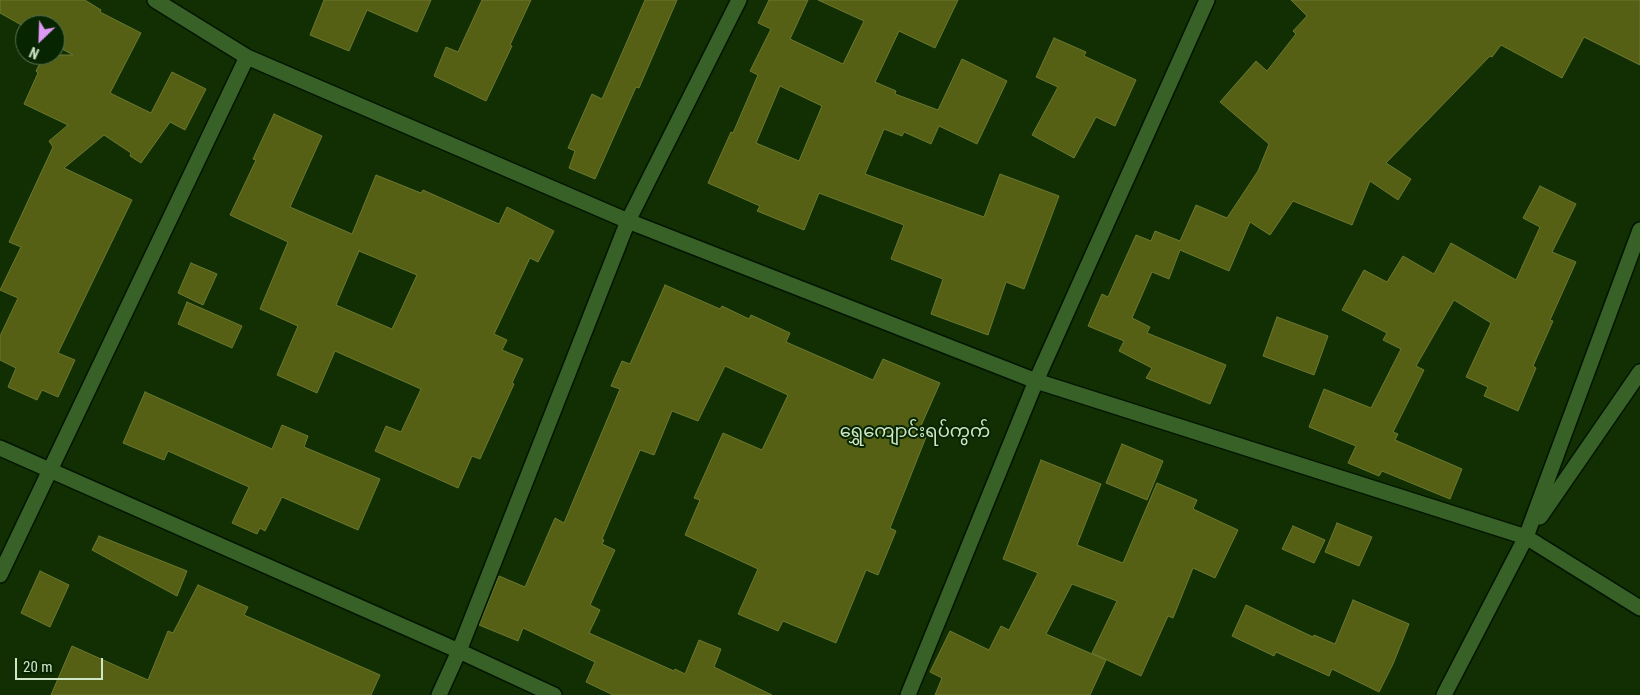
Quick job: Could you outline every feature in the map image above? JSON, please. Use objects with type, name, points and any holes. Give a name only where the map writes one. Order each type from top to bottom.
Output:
[{"type":"street","points":[[156,0],[247,56],[628,221],[1036,381],[1526,537],[1640,608]]},
{"type":"street","points":[[439,695],[460,651],[628,221],[740,0]]},
{"type":"street","points":[[908,695],[1036,381],[1207,0]]},
{"type":"street","points":[[0,575],[247,56]]},
{"type":"street","points":[[1444,695],[1526,537],[1640,230]]},
{"type":"street","points":[[1526,537],[1640,372]]},
{"type":"street","points":[[0,448],[460,651],[554,695]]},
{"type":"building","points":[[0,0],[85,0],[101,10],[100,12],[141,33],[110,93],[151,113],[172,72],[206,89],[185,130],[170,122],[141,163],[130,156],[131,153],[104,135],[64,168],[132,200],[58,353],[75,360],[58,397],[42,390],[37,400],[8,387],[16,368],[0,360],[0,336],[18,298],[0,290],[21,247],[9,242],[53,147],[49,141],[68,125],[24,104],[38,73],[36,71],[39,65],[65,65],[65,55],[73,55],[65,51],[65,15],[15,15],[15,21],[0,13]]},
{"type":"building","points":[[324,0],[431,0],[417,32],[367,10],[349,51],[310,35]]},
{"type":"building","points":[[482,0],[531,0],[486,101],[434,76],[446,47],[458,52]]},
{"type":"building","points":[[645,0],[677,0],[639,88],[636,87],[595,179],[569,168],[575,151],[568,148],[592,94],[602,99]]},
{"type":"building","points":[[769,0],[808,0],[790,39],[843,64],[864,21],[818,0],[958,0],[935,48],[899,31],[875,82],[896,91],[895,94],[938,110],[962,59],[1007,81],[977,144],[939,126],[931,144],[904,132],[902,136],[884,129],[865,174],[984,217],[1000,174],[1059,196],[1024,289],[1006,282],[988,335],[931,314],[943,279],[891,259],[904,225],[819,193],[804,230],[757,211],[760,206],[708,183],[731,132],[733,133],[758,75],[750,71],[771,29],[758,23]],"holes":[[[780,86],[822,106],[799,161],[756,143]]]},
{"type":"building","points":[[1291,0],[1640,0],[1640,65],[1584,37],[1562,78],[1501,45],[1492,57],[1490,56],[1386,163],[1411,179],[1398,200],[1370,181],[1352,225],[1293,201],[1270,235],[1250,222],[1229,271],[1180,250],[1169,279],[1152,272],[1132,318],[1150,327],[1147,333],[1226,365],[1210,404],[1146,378],[1152,368],[1119,351],[1124,341],[1088,326],[1102,294],[1108,297],[1136,235],[1151,241],[1155,231],[1180,241],[1196,205],[1227,218],[1258,171],[1269,144],[1220,102],[1256,61],[1267,71],[1296,34],[1293,31],[1307,16]]},
{"type":"building","points":[[1054,38],[1086,52],[1084,56],[1136,80],[1115,126],[1096,117],[1074,158],[1032,135],[1058,87],[1036,77]]},
{"type":"building","points":[[274,114],[322,136],[290,207],[352,234],[376,175],[421,193],[423,190],[499,224],[507,207],[554,231],[538,262],[530,258],[494,334],[507,340],[502,350],[523,359],[512,383],[514,384],[480,459],[472,456],[458,488],[375,451],[386,426],[401,432],[421,389],[335,351],[317,393],[277,375],[298,326],[260,309],[288,242],[230,215],[256,160],[253,159]],"holes":[[[359,251],[417,275],[392,329],[336,305]]]},
{"type":"building","points":[[1540,186],[1576,204],[1552,252],[1576,262],[1550,320],[1553,321],[1533,366],[1536,368],[1518,411],[1484,396],[1488,387],[1466,377],[1491,323],[1454,300],[1416,366],[1424,370],[1393,432],[1398,434],[1395,440],[1462,469],[1450,499],[1382,471],[1379,476],[1348,463],[1356,446],[1309,427],[1324,389],[1371,408],[1401,349],[1383,340],[1387,333],[1342,310],[1364,270],[1387,282],[1403,256],[1434,274],[1451,243],[1516,280],[1540,227],[1523,218]]},
{"type":"building","points":[[191,263],[217,274],[203,305],[178,293]]},
{"type":"building","points":[[665,285],[720,309],[722,306],[749,319],[751,315],[790,333],[786,342],[873,380],[883,359],[940,383],[920,428],[928,432],[890,528],[896,531],[878,575],[866,570],[836,643],[783,621],[778,631],[738,614],[758,569],[685,535],[700,500],[694,498],[723,433],[762,450],[788,395],[725,366],[698,421],[672,411],[654,455],[640,450],[602,539],[604,540],[602,544],[615,550],[590,605],[600,610],[589,633],[674,671],[675,669],[685,674],[699,640],[721,649],[714,667],[772,695],[613,695],[586,682],[595,662],[523,628],[518,641],[479,625],[499,576],[525,587],[555,518],[564,523],[620,389],[611,386],[622,361],[630,364]]},
{"type":"building","points":[[187,302],[242,326],[232,348],[178,324]]},
{"type":"building","points":[[1277,317],[1328,336],[1314,375],[1263,356]]},
{"type":"building","points":[[145,392],[272,449],[282,425],[308,436],[304,447],[380,479],[358,530],[282,497],[265,531],[260,528],[257,534],[232,523],[249,487],[168,451],[164,460],[123,443]]},
{"type":"building","points":[[1122,444],[1163,461],[1147,500],[1106,483]]},
{"type":"building","points":[[1041,460],[1101,484],[1077,545],[1123,563],[1157,483],[1197,500],[1193,509],[1238,530],[1215,578],[1193,568],[1173,618],[1168,616],[1141,676],[1092,653],[1117,601],[1072,584],[1046,634],[1106,660],[1090,695],[935,695],[942,678],[930,672],[950,631],[989,650],[1001,626],[1009,630],[1038,573],[1003,559]]},
{"type":"building","points":[[1337,523],[1372,537],[1359,566],[1325,552]]},
{"type":"building","points":[[1293,526],[1325,540],[1314,563],[1282,549]]},
{"type":"building","points":[[99,536],[187,571],[177,596],[92,550]]},
{"type":"building","points":[[40,571],[69,585],[50,627],[21,613]]},
{"type":"building","points":[[198,585],[248,607],[244,615],[380,675],[371,695],[51,695],[72,646],[148,680],[168,631],[173,633]]},
{"type":"building","points":[[1353,600],[1409,624],[1393,664],[1379,692],[1332,669],[1329,676],[1276,652],[1274,656],[1232,636],[1246,605],[1313,637],[1314,635],[1335,644]]},
{"type":"district","name":"ရွှေကျောင်းရပ်ကွက်","points":[[915,432]]}]
